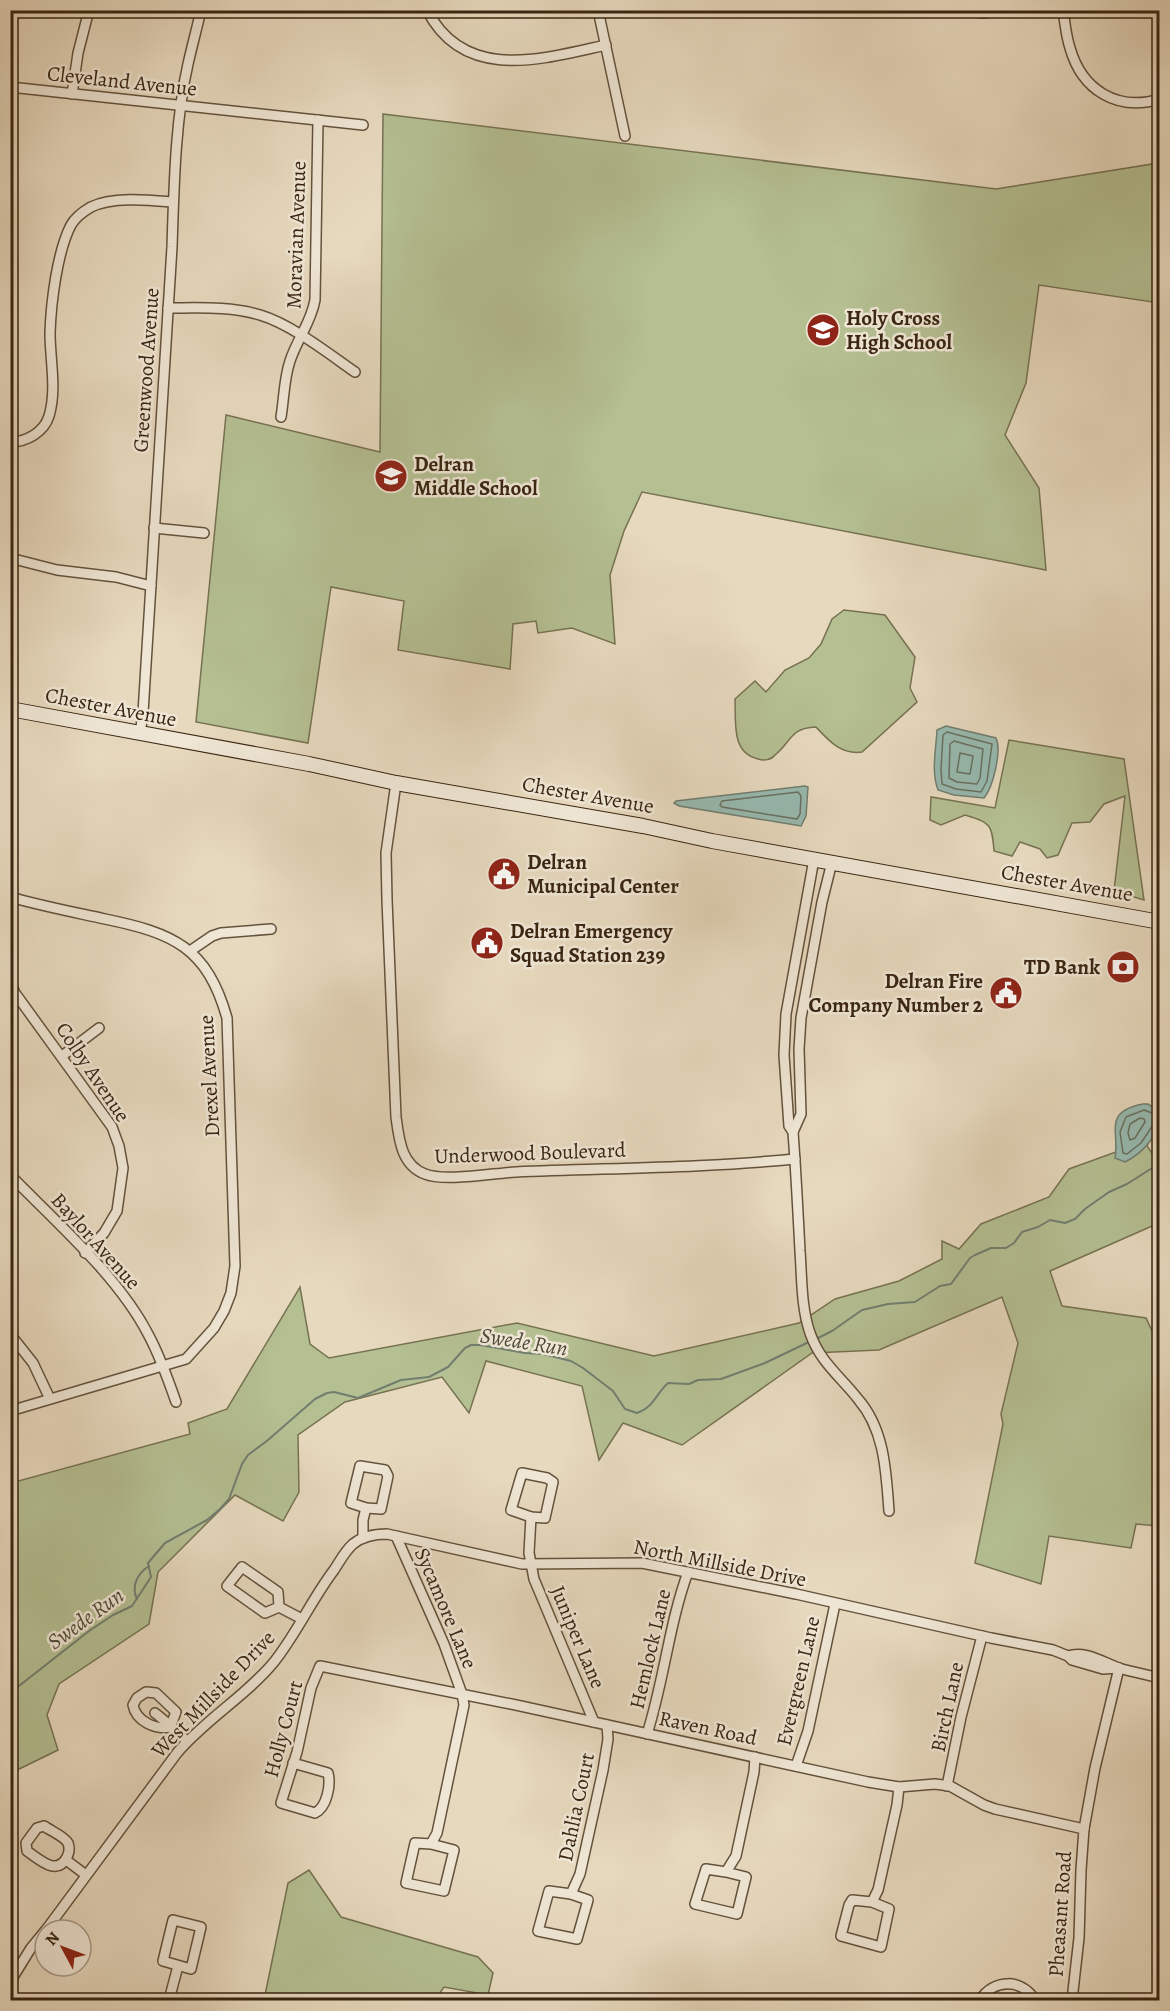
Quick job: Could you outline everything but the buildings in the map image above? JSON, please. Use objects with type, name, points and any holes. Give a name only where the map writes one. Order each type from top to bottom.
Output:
[{"type":"street","points":[[72,94],[78,53],[89,10]]},
{"type":"street","name":"Greenwood Avenue","points":[[140,734],[181,106],[201,10]]},
{"type":"street","points":[[427,10],[434,25],[453,43],[476,54],[506,61],[542,60],[606,45]]},
{"type":"street","points":[[598,10],[625,136]]},
{"type":"street","points":[[963,10],[983,13],[1004,10]]},
{"type":"street","points":[[1063,10],[1069,47],[1084,78],[1095,89],[1108,98],[1123,102],[1145,104],[1160,99]]},
{"type":"street","name":"Cleveland Avenue","points":[[10,87],[363,125]]},
{"type":"street","name":"Moravian Avenue","points":[[281,417],[289,362],[312,317],[315,300],[318,120]]},
{"type":"street","points":[[10,442],[32,437],[45,425],[49,417],[53,398],[50,334],[53,294],[64,243],[71,225],[92,207],[108,202],[145,200],[173,202]]},
{"type":"street","points":[[168,308],[234,309],[261,315],[301,335],[355,372]]},
{"type":"street","points":[[154,528],[204,533]]},
{"type":"street","points":[[10,558],[57,570],[116,577],[151,586]]},
{"type":"street","name":"Chester Avenue","points":[[10,709],[318,766],[396,783],[643,826],[1160,922]]},
{"type":"street","name":"Underwood Boulevard","points":[[396,783],[390,814],[386,871],[396,1117],[402,1152],[416,1170],[436,1177],[753,1163],[795,1159]]},
{"type":"street","points":[[793,1132],[789,1126],[784,1054],[786,1014],[814,859]]},
{"type":"street","points":[[832,861],[801,1018],[799,1049],[801,1114],[793,1132],[803,1302],[810,1334],[826,1364],[860,1400],[875,1424],[886,1477],[889,1511]]},
{"type":"street","name":"Drexel Avenue","points":[[10,897],[146,927],[169,937],[190,951],[214,982],[221,996],[227,1018],[235,1266],[231,1293],[224,1311],[214,1328],[186,1359],[10,1411]]},
{"type":"street","points":[[190,951],[212,936],[221,933],[272,928]]},
{"type":"street","name":"Colby Avenue","points":[[10,981],[15,993],[112,1127],[119,1146],[123,1168],[117,1211],[104,1233],[85,1252]]},
{"type":"street","points":[[62,1056],[99,1028]]},
{"type":"street","name":"Baylor Avenue","points":[[10,1175],[108,1276],[130,1305],[148,1334],[164,1367],[176,1402]]},
{"type":"street","points":[[10,1334],[33,1363],[50,1399]]},
{"type":"street","points":[[360,1466],[385,1470],[388,1476],[381,1509],[366,1508],[351,1503],[360,1466]]},
{"type":"street","points":[[522,1473],[548,1478],[553,1482],[545,1518],[531,1516],[511,1510],[522,1473]]},
{"type":"street","points":[[363,1538],[366,1508]]},
{"type":"street","name":"Juniper Lane","points":[[531,1516],[530,1565],[538,1591],[594,1722]]},
{"type":"street","name":"North Millside Drive","points":[[363,1538],[381,1534],[396,1536],[530,1565],[634,1562],[796,1594],[1053,1650],[1068,1656],[1082,1655],[1105,1661],[1119,1668],[1160,1678]]},
{"type":"street","name":"Sycamore Lane","points":[[396,1536],[444,1644],[462,1694]]},
{"type":"street","name":"West Millside Drive","points":[[54,1918],[156,1779],[187,1741],[269,1667],[292,1638],[339,1561],[354,1544],[363,1538]]},
{"type":"street","points":[[242,1567],[278,1592],[279,1607],[265,1613],[227,1586],[242,1567]]},
{"type":"street","name":"Hemlock Lane","points":[[647,1734],[657,1703],[688,1572]]},
{"type":"street","name":"Evergreen Lane","points":[[796,1766],[808,1731],[835,1604]]},
{"type":"street","points":[[279,1607],[302,1619]]},
{"type":"street","name":"Birch Lane","points":[[947,1786],[961,1717],[982,1636]]},
{"type":"street","name":"Holly Court","points":[[293,1764],[328,1773],[330,1780],[324,1803],[315,1813],[281,1803],[308,1700],[320,1666],[462,1694]]},
{"type":"street","name":"Pheasant Road","points":[[1072,2001],[1080,1938],[1084,1829],[1095,1768],[1119,1668]]},
{"type":"street","points":[[146,1692],[156,1693],[176,1713],[170,1727],[152,1727],[134,1712],[133,1705],[137,1698],[146,1692]]},
{"type":"street","points":[[431,1844],[437,1833],[443,1809],[463,1711],[462,1694]]},
{"type":"street","name":"Raven Road","points":[[462,1694],[868,1782],[899,1786],[928,1784],[947,1786]]},
{"type":"street","points":[[155,1713],[187,1741]]},
{"type":"street","name":"Dahlia Court","points":[[572,1894],[580,1874],[603,1770],[608,1739],[607,1725]]},
{"type":"street","points":[[726,1872],[736,1856],[754,1772],[755,1757]]},
{"type":"street","points":[[872,1902],[881,1883],[899,1786]]},
{"type":"street","name":"Pheasant Road","points":[[947,1786],[1001,1811],[1084,1829]]},
{"type":"street","points":[[44,1826],[67,1842],[70,1850],[66,1860],[58,1866],[49,1867],[27,1851],[26,1843],[37,1828],[44,1826]]},
{"type":"street","points":[[415,1843],[431,1844],[454,1850],[444,1891],[406,1883],[415,1843]]},
{"type":"street","points":[[66,1860],[86,1875]]},
{"type":"street","points":[[706,1869],[726,1872],[746,1877],[737,1914],[695,1904],[706,1869]]},
{"type":"street","name":"Dahlia Court","points":[[549,1891],[572,1894],[588,1900],[577,1939],[538,1931],[549,1891]]},
{"type":"street","points":[[852,1900],[872,1902],[889,1909],[881,1947],[841,1936],[852,1900]]},
{"type":"street","points":[[173,1920],[201,1927],[191,1969],[178,1966],[163,1961],[173,1920]]},
{"type":"street","name":"West Millside Drive","points":[[10,1982],[33,1945]]},
{"type":"street","points":[[169,2001],[178,1966]]},
{"type":"street","points":[[980,2001],[988,1991],[1006,1983],[1020,1986],[1035,2001]]},
{"type":"green space","name":"Holy Cross High School","points":[[383,114],[996,189],[1159,163],[1159,303],[1039,285],[1026,383],[1005,435],[1039,488],[1046,570],[642,492],[624,531],[610,575],[615,644],[572,628],[538,633],[536,621],[513,624],[510,669],[398,650],[404,601],[331,587],[308,743],[196,722],[226,415],[380,452]]},
{"type":"green space","points":[[844,610],[885,615],[915,657],[910,688],[917,702],[862,752],[842,749],[816,727],[796,733],[781,750],[769,759],[760,760],[749,756],[739,743],[737,735],[735,699],[755,681],[766,692],[785,670],[809,658],[821,644],[832,619]]},
{"type":"green space","points":[[1009,740],[1124,759],[1144,900],[1114,891],[1125,796],[1104,804],[1090,822],[1072,823],[1058,855],[1047,858],[1040,849],[1020,842],[1012,856],[994,851],[991,829],[985,823],[965,815],[941,825],[930,820],[931,797],[995,808]]},
{"type":"green space","points":[[1118,1118],[1159,1119],[1147,1146],[1155,1157],[1159,1153],[1159,1223],[1050,1271],[1062,1306],[1146,1318],[1159,1341],[1159,1526],[1136,1524],[1131,1548],[1049,1536],[1041,1584],[975,1563],[1003,1424],[1001,1414],[1018,1343],[1002,1297],[879,1350],[812,1353],[682,1445],[623,1423],[599,1460],[582,1386],[486,1361],[469,1413],[442,1377],[345,1402],[298,1435],[299,1492],[283,1521],[235,1495],[158,1572],[149,1624],[59,1684],[47,1715],[58,1750],[11,1773],[11,1483],[190,1434],[188,1423],[227,1409],[300,1287],[310,1344],[329,1358],[517,1323],[654,1356],[799,1323],[835,1299],[899,1281],[942,1259],[942,1241],[959,1249],[981,1224],[1049,1197],[1069,1169],[1116,1152]]},
{"type":"green space","points":[[309,1870],[341,1917],[478,1957],[493,1973],[488,1995],[444,1987],[435,2000],[264,2000],[288,1883]]},
{"type":"water","points":[[946,726],[996,738],[998,751],[996,769],[991,786],[984,798],[954,795],[938,790],[934,768],[937,730]]},
{"type":"water","points":[[808,787],[806,816],[801,826],[679,806],[674,803],[676,801]]},
{"type":"water","points":[[1148,1104],[1159,1111],[1155,1134],[1132,1158],[1125,1162],[1115,1158],[1117,1118],[1122,1112]]},
{"type":"waterway","name":"Swede Run","points":[[816,1339],[862,1310],[888,1304],[915,1302],[940,1286],[951,1284],[970,1258],[975,1255],[991,1248],[1006,1248],[1014,1243],[1022,1232],[1050,1220],[1065,1223],[1075,1219],[1109,1192],[1127,1184],[1160,1163]]},
{"type":"waterway","name":"Swede Run","points":[[10,1693],[89,1631],[132,1606],[151,1577],[148,1563],[165,1543],[207,1520],[220,1509],[229,1499],[242,1464],[248,1455],[315,1399],[327,1393],[334,1392],[358,1398],[401,1380],[429,1377],[448,1367],[465,1348],[480,1345],[543,1354],[571,1361],[613,1391],[625,1409],[637,1413],[651,1404],[668,1383],[689,1384],[698,1380],[721,1379],[765,1363],[811,1341]]},
{"type":"waterway","points":[[137,1599],[136,1581],[149,1566]]},
{"type":"place","name":"Holy Cross High School","points":[[823,330]]},
{"type":"place","name":"Delran Middle School","points":[[391,476]]},
{"type":"place","name":"Delran Municipal Center","points":[[504,874]]},
{"type":"place","name":"Delran Emergency Squad Station 239","points":[[487,943]]},
{"type":"place","name":"TD Bank","points":[[1123,967]]},
{"type":"place","name":"Delran Fire Company Number 2","points":[[1006,993]]}]
